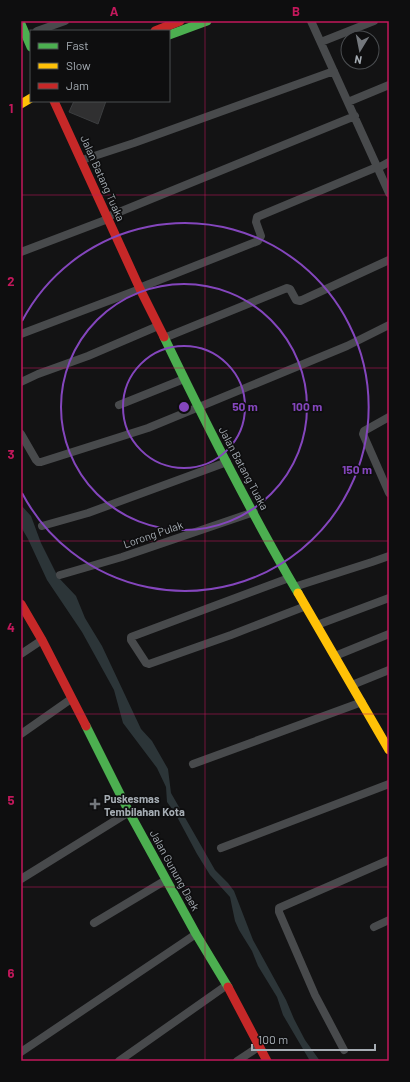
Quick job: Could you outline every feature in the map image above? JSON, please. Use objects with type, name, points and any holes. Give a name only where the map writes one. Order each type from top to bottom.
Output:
[{"type":"main road","points":[[158,30],[180,21]]},
{"type":"main road","points":[[170,35],[207,21]]},
{"type":"main road","points":[[21,24],[28,34]]},
{"type":"main road","points":[[21,104],[30,99]]},
{"type":"main road","name":"Jalan Batang Tuaka","points":[[54,102],[139,288],[198,408],[294,587],[389,750]]},
{"type":"main road","name":"Jalan Gunung Daek","points":[[21,604],[42,640],[71,700],[129,812],[196,934],[227,985],[267,1061]]},
{"type":"street","points":[[40,30],[65,21]]},
{"type":"street","points":[[311,21],[389,193]]},
{"type":"street","points":[[321,42],[374,21]]},
{"type":"street","points":[[82,160],[134,144],[334,71]]},
{"type":"street","points":[[348,102],[389,85]]},
{"type":"street","points":[[21,252],[108,218],[355,116]]},
{"type":"street","points":[[21,334],[63,319],[258,242],[261,236],[256,222],[258,217],[389,162]]},
{"type":"street","points":[[164,338],[287,288],[290,289],[296,300],[300,301],[389,260]]},
{"type":"street","points":[[21,434],[36,460],[41,462],[148,428],[348,346],[389,325]]},
{"type":"street","points":[[21,382],[38,374],[88,356],[158,326]]},
{"type":"street","points":[[119,404],[184,380]]},
{"type":"street","points":[[389,417],[364,431],[363,434],[389,493]]},
{"type":"street","points":[[42,526],[88,513],[227,462]]},
{"type":"street","name":"Lorong Pulak","points":[[60,576],[122,557],[254,512]]},
{"type":"street","points":[[294,587],[389,556]]},
{"type":"street","points":[[289,578],[131,637],[131,640],[146,663],[149,664],[231,635],[306,606]]},
{"type":"street","points":[[317,626],[389,598]]},
{"type":"street","points":[[335,656],[389,634]]},
{"type":"street","points":[[21,654],[42,640]]},
{"type":"street","points":[[352,685],[389,670]]},
{"type":"street","points":[[21,734],[71,700]]},
{"type":"street","points":[[193,764],[362,702]]},
{"type":"street","points":[[221,848],[389,784]]},
{"type":"street","points":[[21,879],[129,812]]},
{"type":"street","points":[[344,1050],[315,995],[279,912],[279,908],[389,860]]},
{"type":"street","points":[[94,923],[166,880]]},
{"type":"street","points":[[374,927],[389,920]]},
{"type":"street","points":[[21,1052],[196,934]]},
{"type":"street","points":[[119,1061],[227,985]]},
{"type":"street","points":[[237,1061],[260,1046]]},
{"type":"shaded area","points":[[21,505],[31,516],[41,543],[58,577],[76,596],[85,618],[102,646],[141,729],[152,741],[168,769],[171,793],[215,870],[234,891],[253,940],[286,1000],[305,1040],[320,1061],[310,1061],[283,1015],[277,997],[258,966],[252,951],[239,930],[235,921],[230,897],[210,875],[197,854],[175,813],[167,802],[166,787],[157,768],[123,723],[114,690],[82,632],[47,580],[21,527]]},
{"type":"building","points":[[74,102],[106,102],[98,124],[69,112]]},
{"type":"traffic: fast","points":[[170,35],[207,21]]},
{"type":"traffic: fast","points":[[21,24],[30,45]]},
{"type":"traffic: fast","points":[[164,337],[228,466],[298,593]]},
{"type":"traffic: fast","points":[[86,726],[129,812],[196,934],[228,987]]},
{"type":"traffic: slow","points":[[21,104],[30,99]]},
{"type":"traffic: slow","points":[[298,593],[389,750]]},
{"type":"traffic: jam","points":[[158,30],[180,21]]},
{"type":"traffic: jam","points":[[54,102],[140,289],[164,337]]},
{"type":"traffic: jam","points":[[21,604],[42,640],[86,726]]},
{"type":"traffic: jam","points":[[228,987],[267,1061]]},
{"type":"place","name":"Puskesmas Tembilahan Kota","points":[[95,804]]}]
